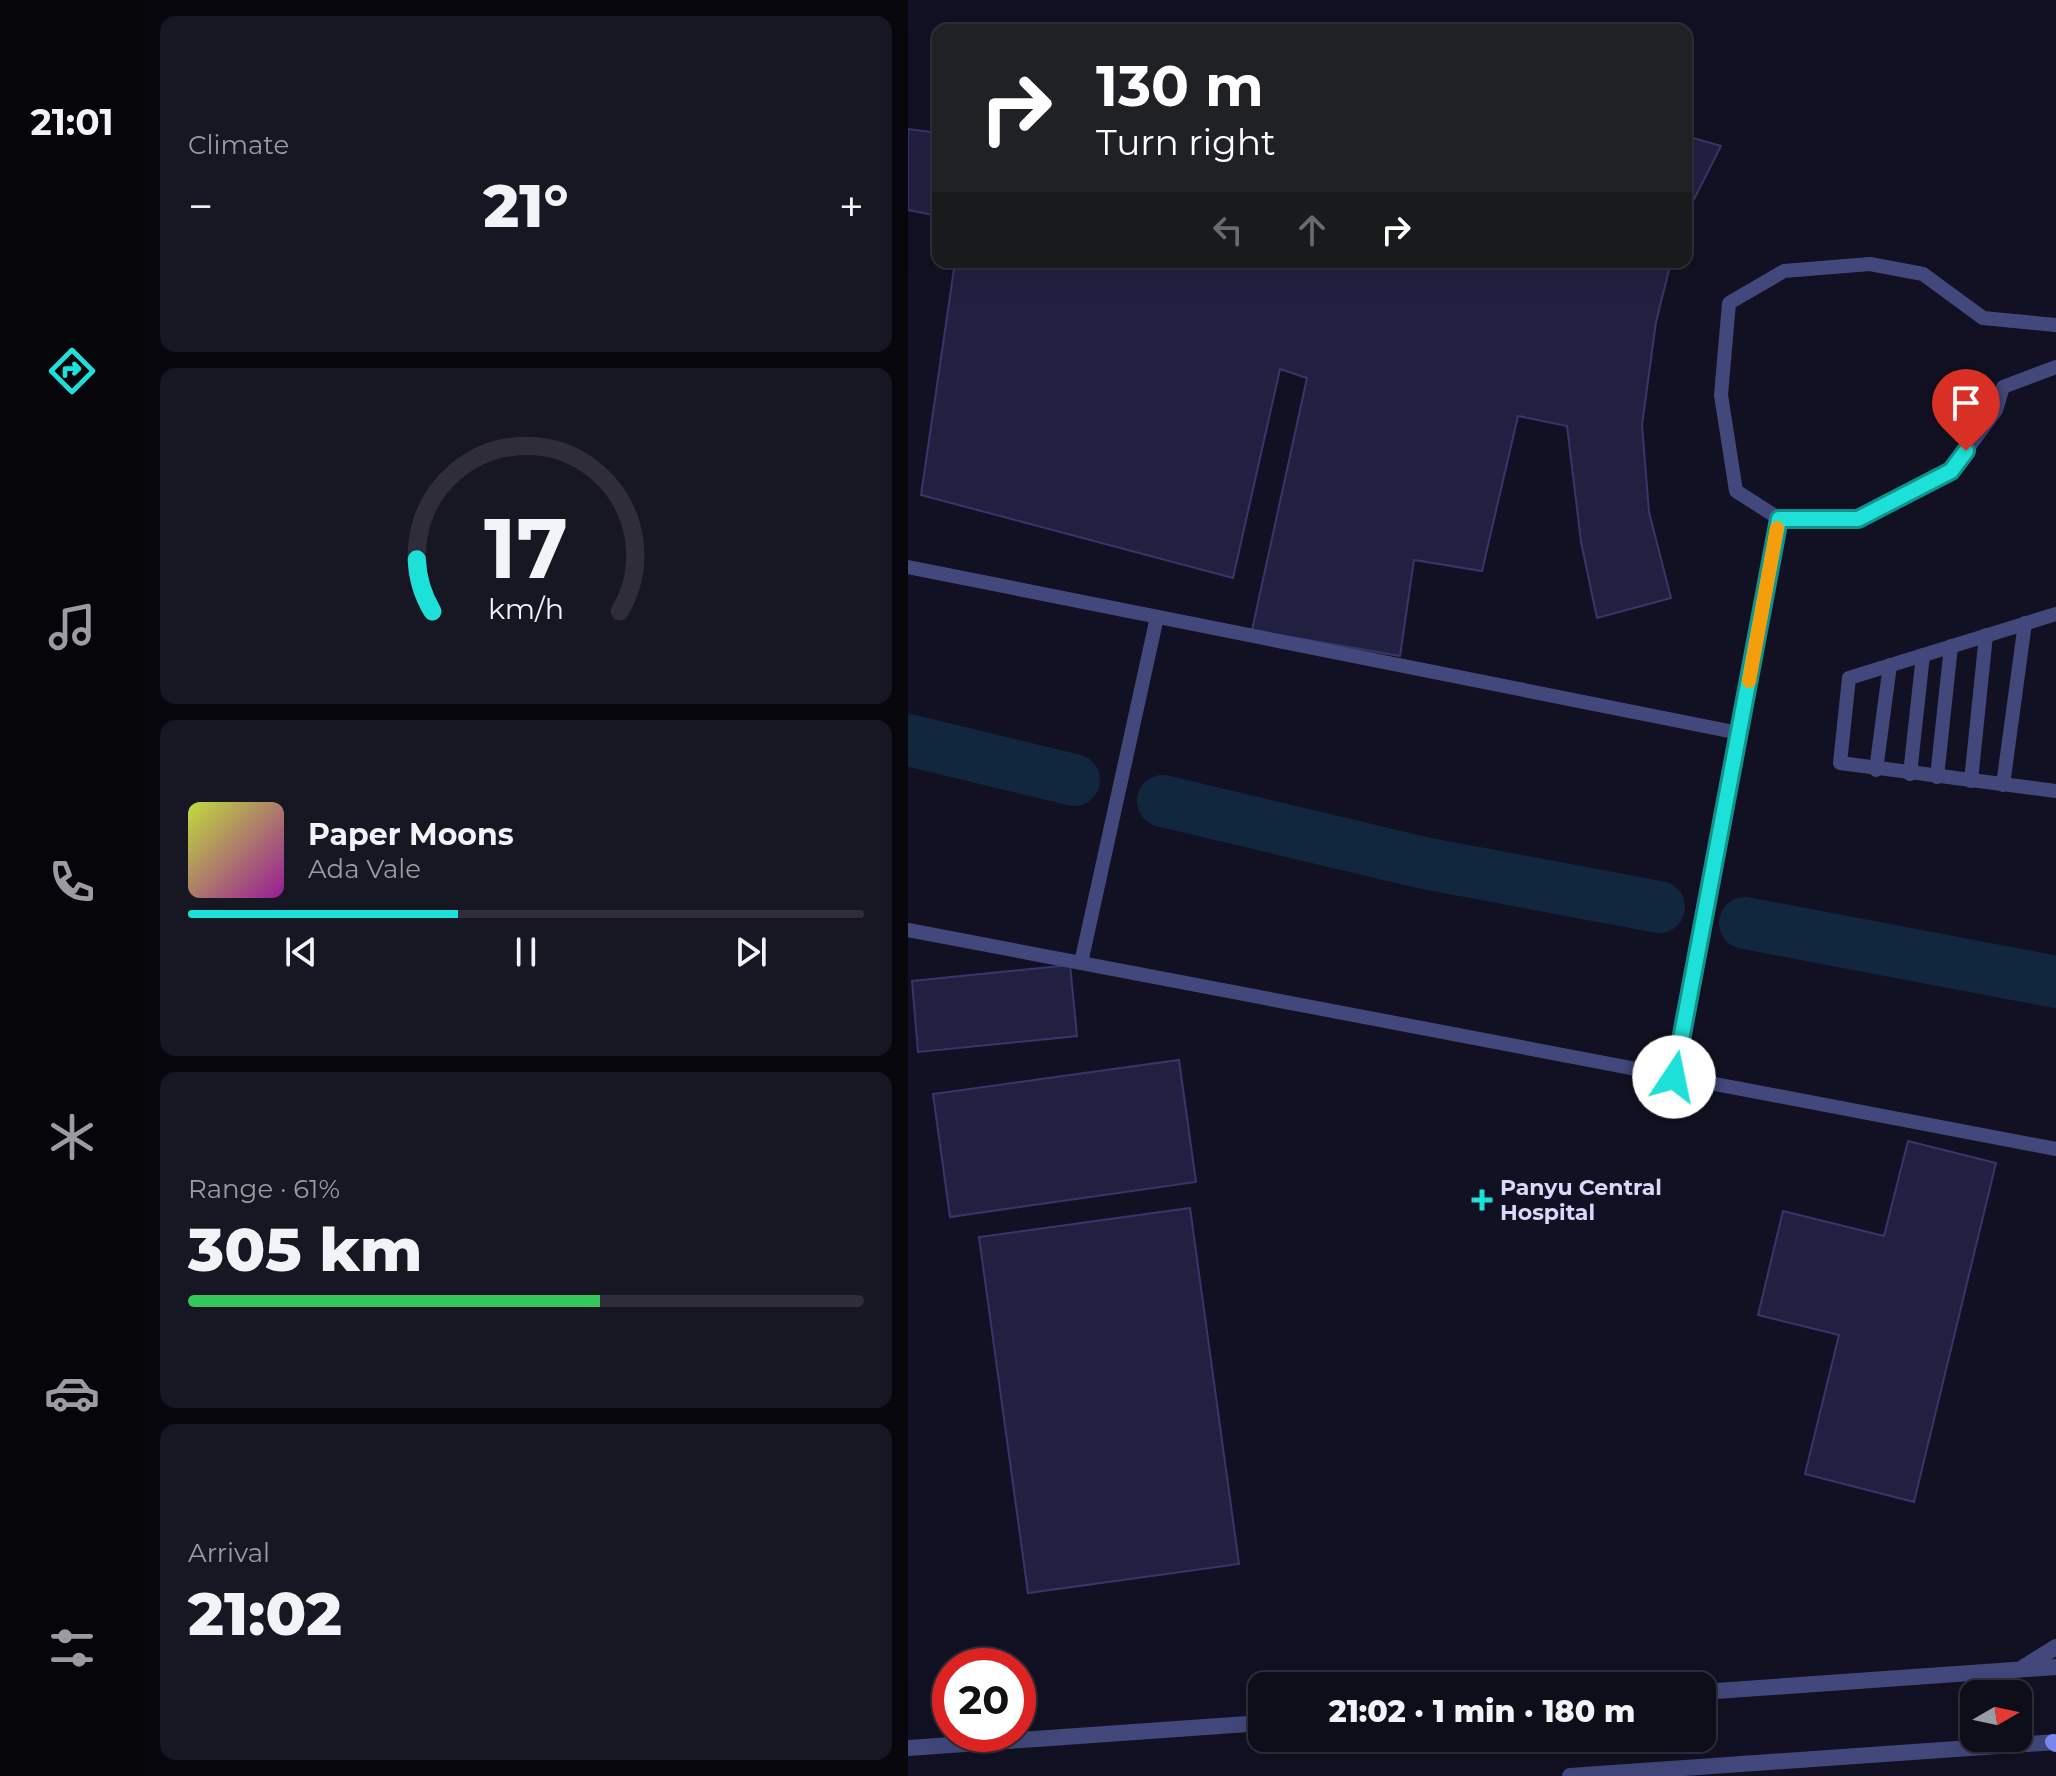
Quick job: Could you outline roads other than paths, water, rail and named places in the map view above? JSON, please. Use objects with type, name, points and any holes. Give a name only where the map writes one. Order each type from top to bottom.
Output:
[{"type":"street","points":[[2021,1669],[2056,1647]]},
{"type":"street","points":[[1716,1691],[2056,1667]]},
{"type":"street","points":[[908,1748],[1248,1724]]},
{"type":"street","points":[[1570,1776],[2055,1743]]},
{"type":"lane","points":[[2056,325],[1983,318],[1923,274],[1870,264],[1784,271],[1729,303],[1721,395],[1736,491],[1779,519],[1858,519],[1951,471],[1996,410],[2003,387],[2056,367]]},
{"type":"lane","points":[[1674,1077],[1779,519]]},
{"type":"lane","points":[[908,567],[1739,733]]},
{"type":"lane","points":[[2056,614],[1849,678],[1840,763],[2056,791]]},
{"type":"lane","points":[[1081,963],[1157,617]]},
{"type":"lane","points":[[2003,785],[2025,623]]},
{"type":"lane","points":[[1971,781],[1986,635]]},
{"type":"lane","points":[[1937,777],[1951,646]]},
{"type":"lane","points":[[1910,774],[1923,655]]},
{"type":"lane","points":[[1876,770],[1890,665]]},
{"type":"lane","points":[[908,930],[2056,1149]]},
{"type":"waterway","points":[[908,740],[1074,780]]},
{"type":"waterway","points":[[1163,801],[1424,863],[1659,907]]},
{"type":"waterway","points":[[1745,923],[2056,982]]},
{"type":"place","name":"Panyu Central Hospital","points":[[1482,1200]]}]
